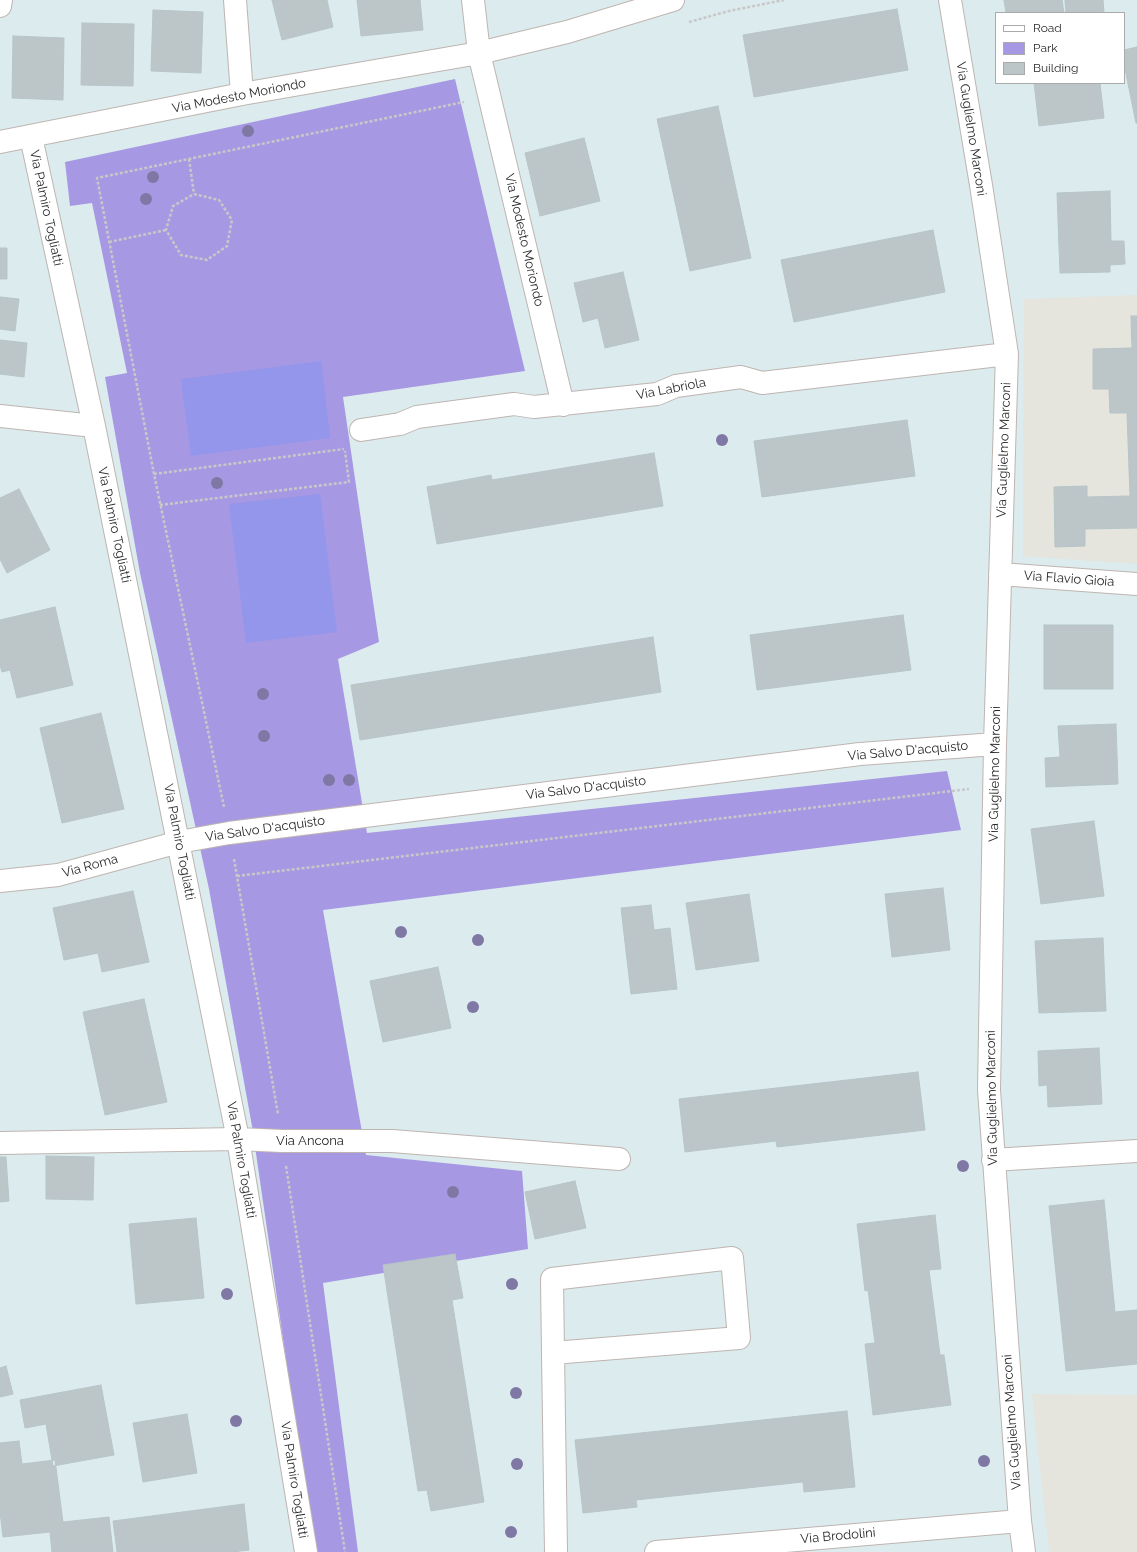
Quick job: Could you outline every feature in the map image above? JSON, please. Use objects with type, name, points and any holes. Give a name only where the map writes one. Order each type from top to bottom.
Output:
[{"type":"street","points":[[0,6],[1,0]]},
{"type":"street","points":[[235,0],[242,94]]},
{"type":"street","points":[[473,0],[479,53]]},
{"type":"street","name":"Via Modesto Moriondo","points":[[0,142],[242,94],[479,53],[566,32],[673,0]]},
{"type":"street","name":"Via Guglielmo Marconi","points":[[950,0],[1007,354],[995,744],[989,1090],[1020,1521],[1024,1552]]},
{"type":"street","name":"Via Modesto Moriondo","points":[[479,53],[563,405]]},
{"type":"street","name":"Via Palmiro Togliatti","points":[[31,137],[94,426],[238,1139],[306,1552]]},
{"type":"street","name":"Via Labriola","points":[[361,430],[400,424],[417,417],[514,404],[534,407],[563,405],[657,394],[676,386],[741,377],[762,383],[1007,354]]},
{"type":"street","points":[[0,416],[94,426]]},
{"type":"street","name":"Via Flavio Gioia","points":[[1000,574],[1137,584]]},
{"type":"street","name":"Via Salvo D'acquisto","points":[[179,842],[229,832],[860,754],[995,744]]},
{"type":"street","name":"Via Roma","points":[[0,880],[58,875],[179,842]]},
{"type":"street","name":"Via Ancona","points":[[0,1143],[238,1139],[282,1141],[392,1141],[619,1159]]},
{"type":"street","points":[[993,1160],[1137,1150]]},
{"type":"street","points":[[553,1353],[739,1338],[732,1258],[552,1279],[553,1353],[556,1552]]},
{"type":"street","name":"Via Brodolini","points":[[656,1552],[1020,1521]]},
{"type":"path","points":[[683,24],[729,11],[784,0]]},
{"type":"path","points":[[345,1552],[282,1141],[237,876],[160,505],[97,178],[481,98],[488,91]]},
{"type":"path","points":[[189,159],[194,194]]},
{"type":"path","points":[[194,194],[219,200],[232,220],[227,246],[207,260],[181,255],[166,230],[173,206],[194,194]]},
{"type":"path","points":[[109,242],[166,230]]},
{"type":"path","points":[[154,474],[344,449],[361,430]]},
{"type":"path","points":[[160,505],[349,482],[344,449]]},
{"type":"path","points":[[237,876],[995,786]]},
{"type":"shaded area","points":[[1137,295],[1137,564],[1023,556],[1024,299]]},
{"type":"shaded area","points":[[321,361],[330,438],[191,456],[181,379]]},
{"type":"shaded area","points":[[320,494],[337,632],[246,643],[229,504]]},
{"type":"shaded area","points":[[1032,1394],[1137,1395],[1137,1552],[1049,1552]]},
{"type":"green space","points":[[455,79],[525,371],[343,397],[379,642],[338,659],[367,833],[947,771],[961,830],[323,910],[366,1155],[522,1171],[528,1249],[323,1283],[358,1552],[314,1552],[252,1126],[209,889],[140,573],[105,377],[127,373],[92,203],[70,206],[65,162]]},
{"type":"building","points":[[272,0],[327,0],[333,27],[282,40]]},
{"type":"building","points":[[357,0],[420,0],[423,30],[361,36]]},
{"type":"building","points":[[1004,0],[1062,0],[1064,12],[1006,12]]},
{"type":"building","points":[[1065,0],[1103,0],[1104,12],[1066,12]]},
{"type":"building","points":[[897,9],[908,70],[754,97],[743,35]]},
{"type":"building","points":[[153,10],[203,12],[201,73],[151,71]]},
{"type":"building","points":[[82,23],[134,24],[133,86],[81,85]]},
{"type":"building","points":[[13,36],[64,38],[63,100],[12,98]]},
{"type":"building","points":[[1137,47],[1137,123],[1125,69],[1125,50]]},
{"type":"building","points":[[1034,84],[1100,84],[1104,118],[1039,126]]},
{"type":"building","points":[[718,106],[751,258],[690,271],[657,119]]},
{"type":"building","points":[[584,138],[600,201],[540,216],[525,153]]},
{"type":"building","points":[[1110,191],[1111,241],[1124,241],[1125,264],[1110,265],[1110,272],[1060,273],[1057,193]]},
{"type":"building","points":[[933,230],[945,292],[794,322],[781,260]]},
{"type":"building","points":[[0,248],[7,248],[7,279],[0,279]]},
{"type":"building","points":[[623,272],[639,340],[605,348],[598,318],[583,322],[574,283]]},
{"type":"building","points":[[0,297],[19,299],[15,331],[0,329]]},
{"type":"building","points":[[1131,316],[1137,316],[1137,528],[1085,529],[1085,546],[1055,547],[1054,487],[1087,486],[1087,497],[1130,496],[1127,413],[1110,413],[1109,389],[1093,389],[1093,349],[1132,348]]},
{"type":"building","points":[[0,340],[27,343],[24,377],[0,374]]},
{"type":"building","points":[[907,420],[915,476],[762,497],[754,441]]},
{"type":"building","points":[[654,453],[663,506],[437,544],[427,487],[491,475],[492,480]]},
{"type":"building","points":[[19,489],[50,550],[7,573],[0,559],[0,498]]},
{"type":"building","points":[[55,607],[73,685],[17,698],[10,670],[2,672],[0,665],[0,620]]},
{"type":"building","points":[[903,615],[911,670],[757,690],[750,635]]},
{"type":"building","points":[[1044,625],[1113,625],[1113,689],[1044,689]]},
{"type":"building","points":[[653,637],[661,692],[360,740],[351,685]]},
{"type":"building","points":[[101,713],[124,809],[62,823],[40,728]]},
{"type":"building","points":[[1116,724],[1118,784],[1046,787],[1045,758],[1060,757],[1058,726]]},
{"type":"building","points":[[1094,821],[1104,896],[1041,904],[1031,829]]},
{"type":"building","points":[[943,888],[950,950],[892,957],[885,894]]},
{"type":"building","points":[[133,891],[149,962],[102,972],[98,953],[64,960],[53,908]]},
{"type":"building","points":[[749,894],[759,961],[696,970],[686,903]]},
{"type":"building","points":[[651,905],[654,930],[670,928],[677,989],[631,994],[621,908]]},
{"type":"building","points":[[1103,938],[1106,1011],[1039,1013],[1035,941]]},
{"type":"building","points":[[438,967],[451,1028],[383,1042],[370,981]]},
{"type":"building","points":[[144,999],[167,1102],[105,1115],[83,1012]]},
{"type":"building","points":[[1099,1048],[1102,1104],[1048,1107],[1047,1085],[1039,1086],[1038,1051]]},
{"type":"building","points":[[918,1072],[925,1130],[777,1147],[776,1141],[685,1152],[679,1099]]},
{"type":"building","points":[[46,1156],[94,1157],[93,1200],[46,1199]]},
{"type":"building","points":[[0,1157],[6,1157],[9,1201],[0,1202]]},
{"type":"building","points":[[575,1181],[586,1228],[535,1239],[525,1192]]},
{"type":"building","points":[[1104,1200],[1115,1312],[1137,1310],[1137,1364],[1066,1371],[1049,1206]]},
{"type":"building","points":[[935,1215],[941,1269],[929,1270],[940,1355],[944,1355],[951,1405],[873,1415],[865,1344],[875,1343],[868,1290],[865,1291],[857,1224]]},
{"type":"building","points":[[196,1218],[204,1298],[136,1304],[129,1224]]},
{"type":"building","points":[[455,1254],[463,1298],[452,1300],[484,1502],[431,1511],[427,1490],[418,1491],[383,1265]]},
{"type":"building","points":[[6,1366],[13,1394],[0,1397],[0,1368]]},
{"type":"building","points":[[101,1385],[114,1455],[53,1466],[46,1424],[25,1428],[20,1400]]},
{"type":"building","points":[[847,1411],[855,1487],[804,1492],[803,1482],[636,1500],[637,1507],[583,1513],[575,1440]]},
{"type":"building","points":[[187,1414],[197,1473],[143,1482],[133,1423]]},
{"type":"building","points":[[19,1441],[22,1464],[55,1460],[63,1522],[109,1517],[113,1552],[52,1552],[50,1532],[3,1537],[0,1512],[0,1443]]},
{"type":"building","points":[[244,1504],[249,1550],[232,1552],[117,1552],[113,1521]]}]
